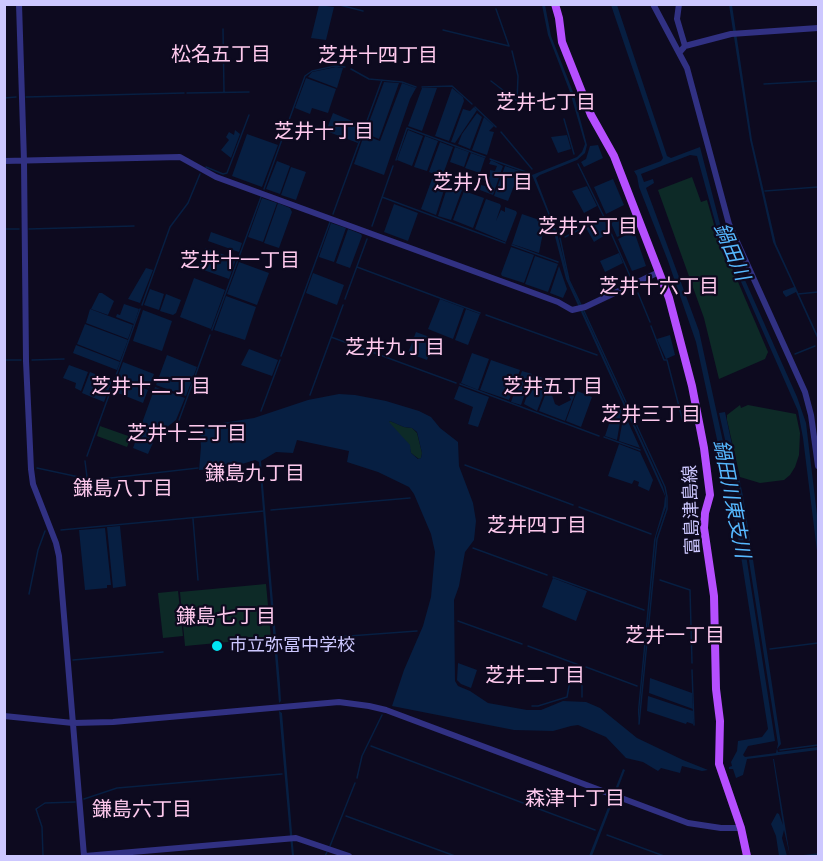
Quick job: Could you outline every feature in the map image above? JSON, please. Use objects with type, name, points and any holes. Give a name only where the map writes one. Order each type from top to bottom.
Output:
[{"type":"main road","name":"富島津島線","points":[[555,4],[562,42],[591,115],[614,156],[678,327],[704,448],[710,499],[705,513],[704,528],[714,596],[716,689],[720,721],[719,764],[747,856]]},
{"type":"street","points":[[19,4],[24,161],[26,350],[31,469],[33,484],[59,556],[85,856],[293,839],[349,856]]},
{"type":"street","points":[[652,4],[687,68],[729,224],[805,392],[819,466]]},
{"type":"street","points":[[679,4],[678,19],[685,46]]},
{"type":"street","points":[[679,53],[685,46],[735,34],[819,28]]},
{"type":"street","points":[[4,161],[180,158],[216,177],[558,302],[568,308],[581,308],[659,272]]},
{"type":"street","points":[[4,716],[73,723],[132,721],[339,702],[354,704],[386,710],[688,823],[739,828]]},
{"type":"green space","points":[[692,177],[701,202],[707,200],[715,228],[768,352],[765,359],[719,379],[704,318],[658,190]]},
{"type":"green space","points":[[740,405],[741,408],[748,405],[796,414],[800,433],[799,455],[795,467],[784,480],[760,483],[740,477],[727,415]]},
{"type":"green space","points":[[388,422],[412,428],[417,433],[421,458],[411,453],[409,445]]},
{"type":"green space","points":[[100,426],[131,437],[127,447],[97,436]]},
{"type":"green space","points":[[266,584],[271,638],[185,646],[180,592]]},
{"type":"green space","points":[[178,591],[183,636],[163,638],[158,593]]},
{"type":"water","points":[[319,5],[334,7],[326,40],[311,38]]},
{"type":"water","points":[[542,5],[545,5],[551,36],[573,92],[587,145],[585,153],[577,160],[536,178],[557,233],[569,280],[666,498],[666,507],[656,536],[638,724],[654,540],[665,496],[566,279],[551,221],[532,175],[577,157],[585,144],[570,92],[548,35]]},
{"type":"water","points":[[611,5],[617,5],[667,156],[671,158],[700,147],[720,224],[797,397],[806,423],[818,523],[818,559],[798,411],[716,225],[697,156],[690,155],[641,174],[644,182],[653,179],[654,183],[646,188],[699,331],[742,529],[775,741],[748,746],[743,755],[745,757],[776,753],[778,744],[741,510],[719,413],[725,412],[743,496],[754,566],[781,744],[777,749],[778,752],[818,747],[818,750],[747,759],[743,775],[736,778],[733,769],[729,767],[732,766],[731,762],[737,751],[738,741],[762,737],[768,729],[738,537],[696,342],[634,171],[661,161],[663,158]]},
{"type":"water","points":[[729,5],[732,5],[752,140],[776,244],[818,340],[796,292],[786,297],[783,293],[794,287],[773,242],[750,140]]},
{"type":"water","points":[[336,67],[343,68],[337,88],[308,77],[312,72]]},
{"type":"water","points":[[306,78],[336,89],[328,113],[312,108],[310,114],[295,108]]},
{"type":"water","points":[[384,82],[399,83],[379,139],[365,133]]},
{"type":"water","points":[[402,83],[416,88],[410,99],[384,175],[354,164],[364,135],[380,141]]},
{"type":"water","points":[[422,88],[437,88],[422,131],[408,126]]},
{"type":"water","points":[[452,88],[463,97],[464,101],[449,141],[435,136]]},
{"type":"water","points":[[474,107],[477,110],[455,143],[451,142],[463,109],[470,111]]},
{"type":"water","points":[[333,113],[364,126],[358,143],[326,131]]},
{"type":"water","points":[[477,113],[482,117],[470,149],[458,144],[462,134]]},
{"type":"water","points":[[484,117],[494,126],[489,131],[494,132],[487,155],[472,150]]},
{"type":"water","points":[[235,130],[240,134],[231,158],[221,150],[229,140],[226,137],[229,132],[234,135]]},
{"type":"water","points":[[408,130],[423,136],[412,166],[397,160]]},
{"type":"water","points":[[247,134],[278,145],[262,187],[232,176]]},
{"type":"water","points":[[567,135],[571,149],[558,153],[551,137]]},
{"type":"water","points":[[425,136],[438,141],[427,171],[414,167]]},
{"type":"water","points":[[440,142],[453,147],[442,177],[429,172]]},
{"type":"water","points":[[598,145],[603,158],[584,167],[581,162],[586,159],[590,146]]},
{"type":"water","points":[[455,147],[469,152],[464,167],[450,162]]},
{"type":"water","points":[[471,153],[485,158],[480,173],[465,168]]},
{"type":"water","points":[[491,160],[503,166],[493,195],[480,190],[481,185],[485,186],[486,182],[483,180],[485,175],[490,177],[490,170],[495,171],[497,166],[489,164]]},
{"type":"water","points":[[277,161],[290,166],[280,194],[266,189]]},
{"type":"water","points":[[505,166],[520,171],[508,201],[494,196]]},
{"type":"water","points":[[291,167],[306,172],[296,200],[281,195]]},
{"type":"water","points":[[432,179],[446,184],[436,215],[421,209]]},
{"type":"water","points":[[613,179],[624,205],[606,214],[594,187]]},
{"type":"water","points":[[448,185],[462,190],[451,220],[438,216]]},
{"type":"water","points":[[587,186],[597,206],[584,213],[572,191]]},
{"type":"water","points":[[464,191],[484,198],[473,228],[453,220]]},
{"type":"water","points":[[262,198],[277,203],[263,242],[248,237]]},
{"type":"water","points":[[486,199],[501,206],[496,221],[501,210],[505,212],[505,207],[517,213],[506,242],[475,229]]},
{"type":"water","points":[[278,203],[290,208],[292,212],[279,248],[264,243]]},
{"type":"water","points":[[394,204],[418,213],[408,241],[384,232]]},
{"type":"water","points":[[522,214],[545,222],[539,253],[512,244]]},
{"type":"water","points":[[627,216],[631,231],[617,237],[611,223]]},
{"type":"water","points":[[604,219],[610,232],[594,242],[586,228]]},
{"type":"water","points":[[331,223],[346,228],[334,262],[319,257]]},
{"type":"water","points":[[348,229],[362,236],[350,268],[336,263]]},
{"type":"water","points":[[634,231],[646,266],[632,271],[618,239]]},
{"type":"water","points":[[211,232],[242,243],[239,252],[208,241]]},
{"type":"water","points":[[511,247],[534,255],[524,283],[501,274]]},
{"type":"water","points":[[205,248],[236,259],[229,279],[198,268]]},
{"type":"water","points":[[619,253],[623,263],[605,272],[600,261]]},
{"type":"water","points":[[535,256],[558,264],[548,292],[525,284]]},
{"type":"water","points":[[239,262],[269,273],[257,305],[227,294]]},
{"type":"water","points":[[559,266],[567,289],[563,298],[550,293]]},
{"type":"water","points":[[146,268],[153,270],[140,303],[128,299]]},
{"type":"water","points":[[313,273],[344,285],[337,305],[306,293]]},
{"type":"water","points":[[194,278],[225,290],[211,329],[180,317]]},
{"type":"water","points":[[150,289],[164,294],[159,310],[144,305]]},
{"type":"water","points":[[99,293],[114,301],[108,315],[91,309]]},
{"type":"water","points":[[166,294],[181,300],[173,315],[160,311]]},
{"type":"water","points":[[226,296],[256,307],[245,340],[214,330]]},
{"type":"water","points":[[440,299],[464,308],[453,339],[428,329]]},
{"type":"water","points":[[124,304],[139,309],[134,324],[116,317],[117,314],[120,315]]},
{"type":"water","points":[[90,309],[133,325],[128,339],[86,323]]},
{"type":"water","points":[[466,309],[480,314],[468,345],[455,340]]},
{"type":"water","points":[[143,310],[172,321],[162,351],[133,341]]},
{"type":"water","points":[[85,324],[128,340],[120,361],[77,344]]},
{"type":"water","points":[[416,332],[435,339],[427,360],[408,353]]},
{"type":"water","points":[[670,335],[675,355],[666,359],[657,339]]},
{"type":"water","points":[[76,345],[120,362],[117,370],[73,353]]},
{"type":"water","points":[[249,349],[278,360],[272,376],[241,365]]},
{"type":"water","points":[[472,353],[489,359],[478,390],[461,383]]},
{"type":"water","points":[[167,355],[197,367],[186,396],[156,385]]},
{"type":"water","points":[[491,360],[520,370],[509,400],[480,390]]},
{"type":"water","points":[[123,362],[154,374],[149,388],[118,376]]},
{"type":"water","points":[[69,365],[88,372],[81,391],[75,388],[76,383],[63,378]]},
{"type":"water","points":[[522,371],[532,374],[521,405],[511,402]]},
{"type":"water","points":[[90,372],[112,381],[104,402],[82,393]]},
{"type":"water","points":[[534,375],[545,379],[547,385],[537,411],[524,404]]},
{"type":"water","points":[[118,378],[148,390],[143,403],[113,391]]},
{"type":"water","points":[[459,386],[489,397],[478,427],[468,424],[473,407],[454,399]]},
{"type":"water","points":[[155,387],[185,398],[176,420],[156,436],[148,454],[133,448]]},
{"type":"water","points":[[570,388],[576,391],[565,421],[539,411],[547,390],[551,392],[555,404],[559,406],[571,400],[568,393],[570,393]]},
{"type":"water","points":[[577,391],[592,397],[581,427],[566,421]]},
{"type":"water","points":[[339,394],[386,401],[431,417],[440,428],[458,442],[459,466],[473,503],[476,521],[474,540],[465,552],[454,600],[455,681],[458,686],[488,703],[527,710],[541,710],[563,701],[586,702],[600,708],[637,738],[708,770],[702,771],[682,766],[680,773],[661,768],[658,771],[643,762],[626,758],[606,737],[578,725],[553,731],[514,730],[392,706],[404,670],[423,626],[431,597],[435,552],[431,534],[409,487],[378,472],[347,462],[349,451],[297,440],[293,453],[276,452],[261,461],[280,684],[281,701],[279,703],[259,462],[255,460],[229,468],[199,470],[200,429],[204,424],[254,418],[308,400]],"holes":[[[389,422],[412,428],[417,432],[421,458],[418,459],[411,453],[410,445]]]},
{"type":"water","points":[[616,406],[622,410],[617,440],[605,436],[610,421],[613,422],[614,419],[611,418]]},
{"type":"water","points":[[624,413],[640,448],[619,441]]},
{"type":"water","points":[[619,444],[640,452],[653,480],[649,491],[638,486],[639,482],[634,480],[632,484],[608,476]]},
{"type":"water","points":[[120,526],[126,586],[113,588],[107,527]]},
{"type":"water","points":[[105,528],[111,585],[107,585],[107,588],[85,590],[79,530]]},
{"type":"water","points":[[553,578],[587,591],[576,621],[542,607]]},
{"type":"water","points":[[458,663],[477,670],[471,688],[457,680]]},
{"type":"water","points":[[650,678],[692,693],[693,709],[649,693]]},
{"type":"water","points":[[648,696],[693,711],[693,724],[687,722],[686,724],[647,711]]},
{"type":"water","points":[[279,711],[282,713],[294,856],[292,856]]},
{"type":"water","points":[[773,759],[790,856],[784,830],[782,838],[787,856],[779,856],[776,836],[771,824],[777,813],[783,825]]},
{"type":"water","points":[[623,769],[625,770],[592,856],[589,856]]},
{"type":"waterway","points":[[336,4],[363,11]]},
{"type":"waterway","points":[[443,30],[509,46],[496,9]]},
{"type":"waterway","points":[[223,29],[224,92]]},
{"type":"waterway","points":[[491,81],[517,101],[518,76],[512,51]]},
{"type":"waterway","points":[[264,189],[305,76],[312,71],[335,66],[345,67]]},
{"type":"waterway","points":[[351,69],[369,79],[402,82],[416,87]]},
{"type":"waterway","points":[[333,214],[382,80]]},
{"type":"waterway","points":[[764,84],[818,81]]},
{"type":"waterway","points":[[422,87],[452,86],[472,104]]},
{"type":"waterway","points":[[187,93],[249,92]]},
{"type":"waterway","points":[[26,97],[184,93]]},
{"type":"waterway","points":[[4,98],[16,97]]},
{"type":"waterway","points":[[475,107],[496,127]]},
{"type":"waterway","points":[[206,167],[223,174],[227,173],[249,115]]},
{"type":"waterway","points":[[564,119],[574,154]]},
{"type":"waterway","points":[[396,160],[407,128],[485,157]]},
{"type":"waterway","points":[[501,132],[532,169]]},
{"type":"waterway","points":[[490,159],[529,173]]},
{"type":"waterway","points":[[565,237],[604,217],[578,164]]},
{"type":"waterway","points":[[372,226],[393,166]]},
{"type":"waterway","points":[[142,305],[170,227],[188,203],[200,174]]},
{"type":"waterway","points":[[765,191],[818,187]]},
{"type":"waterway","points":[[212,330],[261,197]]},
{"type":"waterway","points":[[382,197],[505,243]]},
{"type":"waterway","points":[[604,217],[630,276]]},
{"type":"waterway","points":[[281,356],[330,222]]},
{"type":"waterway","points":[[29,229],[134,226]]},
{"type":"waterway","points":[[4,229],[19,229]]},
{"type":"waterway","points":[[560,238],[569,280],[582,307]]},
{"type":"waterway","points":[[345,299],[367,239]]},
{"type":"waterway","points":[[512,245],[558,262]]},
{"type":"waterway","points":[[357,267],[480,313]]},
{"type":"waterway","points":[[798,294],[818,292]]},
{"type":"waterway","points":[[638,293],[650,322]]},
{"type":"waterway","points":[[310,395],[343,305]]},
{"type":"waterway","points":[[87,456],[140,309]]},
{"type":"waterway","points":[[584,311],[665,487],[667,497],[667,509],[657,539],[639,724]]},
{"type":"waterway","points":[[486,315],[597,355]]},
{"type":"waterway","points":[[651,326],[664,360],[667,360],[683,422],[693,421]]},
{"type":"waterway","points":[[179,420],[210,335]]},
{"type":"waterway","points":[[331,337],[456,383]]},
{"type":"waterway","points":[[795,354],[815,346]]},
{"type":"waterway","points":[[32,360],[64,359]]},
{"type":"waterway","points":[[4,360],[21,360]]},
{"type":"waterway","points":[[261,411],[280,360]]},
{"type":"waterway","points":[[460,384],[599,436]]},
{"type":"waterway","points":[[604,437],[640,450]]},
{"type":"waterway","points":[[85,461],[87,477]]},
{"type":"waterway","points":[[465,465],[573,505]]},
{"type":"waterway","points":[[37,468],[93,480],[198,468]]},
{"type":"waterway","points":[[271,510],[410,498]]},
{"type":"waterway","points":[[579,507],[651,534]]},
{"type":"waterway","points":[[61,530],[264,511]]},
{"type":"waterway","points":[[193,519],[198,580]]},
{"type":"waterway","points":[[29,594],[38,550],[45,531]]},
{"type":"waterway","points":[[473,548],[547,575]]},
{"type":"waterway","points":[[553,577],[644,610]]},
{"type":"waterway","points":[[660,580],[690,590],[692,663]]},
{"type":"waterway","points":[[458,621],[522,644]]},
{"type":"waterway","points":[[281,641],[417,631]]},
{"type":"waterway","points":[[770,649],[818,643]]},
{"type":"waterway","points":[[528,646],[579,665]]},
{"type":"waterway","points":[[73,660],[163,652]]},
{"type":"waterway","points":[[586,667],[637,686]]},
{"type":"waterway","points":[[692,670],[694,725]]},
{"type":"waterway","points":[[532,706],[567,697],[570,681],[575,676]]},
{"type":"waterway","points":[[579,678],[582,697]]},
{"type":"waterway","points":[[357,778],[362,756],[382,715]]},
{"type":"waterway","points":[[780,750],[818,745]]},
{"type":"waterway","points":[[371,746],[595,830]]},
{"type":"waterway","points":[[84,799],[117,788],[282,774]]},
{"type":"waterway","points":[[330,846],[355,783]]},
{"type":"waterway","points":[[43,856],[42,827],[36,809],[45,803],[75,802]]},
{"type":"waterway","points":[[346,816],[455,856]]},
{"type":"waterway","points":[[607,835],[664,856]]},
{"type":"waterway","points":[[325,856],[327,852]]},
{"type":"waterway","points":[[801,856],[818,854]]},
{"type":"place","name":"市立弥冨中学校","points":[[217,646]]},
{"type":"district","name":"松名五丁目","points":[[221,55]]},
{"type":"district","name":"芝井十四丁目","points":[[378,56]]},
{"type":"district","name":"芝井七丁目","points":[[546,103]]},
{"type":"district","name":"芝井十丁目","points":[[324,132]]},
{"type":"district","name":"芝井八丁目","points":[[483,183]]},
{"type":"district","name":"芝井六丁目","points":[[588,227]]},
{"type":"district","name":"芝井十一丁目","points":[[240,261]]},
{"type":"district","name":"芝井十六丁目","points":[[659,287]]},
{"type":"district","name":"芝井九丁目","points":[[395,348]]},
{"type":"district","name":"芝井十二丁目","points":[[151,387]]},
{"type":"district","name":"芝井五丁目","points":[[553,387]]},
{"type":"district","name":"芝井三丁目","points":[[651,415]]},
{"type":"district","name":"芝井十三丁目","points":[[187,434]]},
{"type":"district","name":"鎌島九丁目","points":[[255,474]]},
{"type":"district","name":"鎌島八丁目","points":[[123,489]]},
{"type":"district","name":"芝井四丁目","points":[[537,526]]},
{"type":"district","name":"鎌島七丁目","points":[[226,617]]},
{"type":"district","name":"芝井一丁目","points":[[675,636]]},
{"type":"district","name":"芝井二丁目","points":[[535,676]]},
{"type":"district","name":"森津十丁目","points":[[575,799]]},
{"type":"district","name":"鎌島六丁目","points":[[142,810]]},
{"type":"water label","name":"鍋田川","points":[[731,252]]},
{"type":"water label","name":"鍋田川東支川","points":[[731,499]]}]
